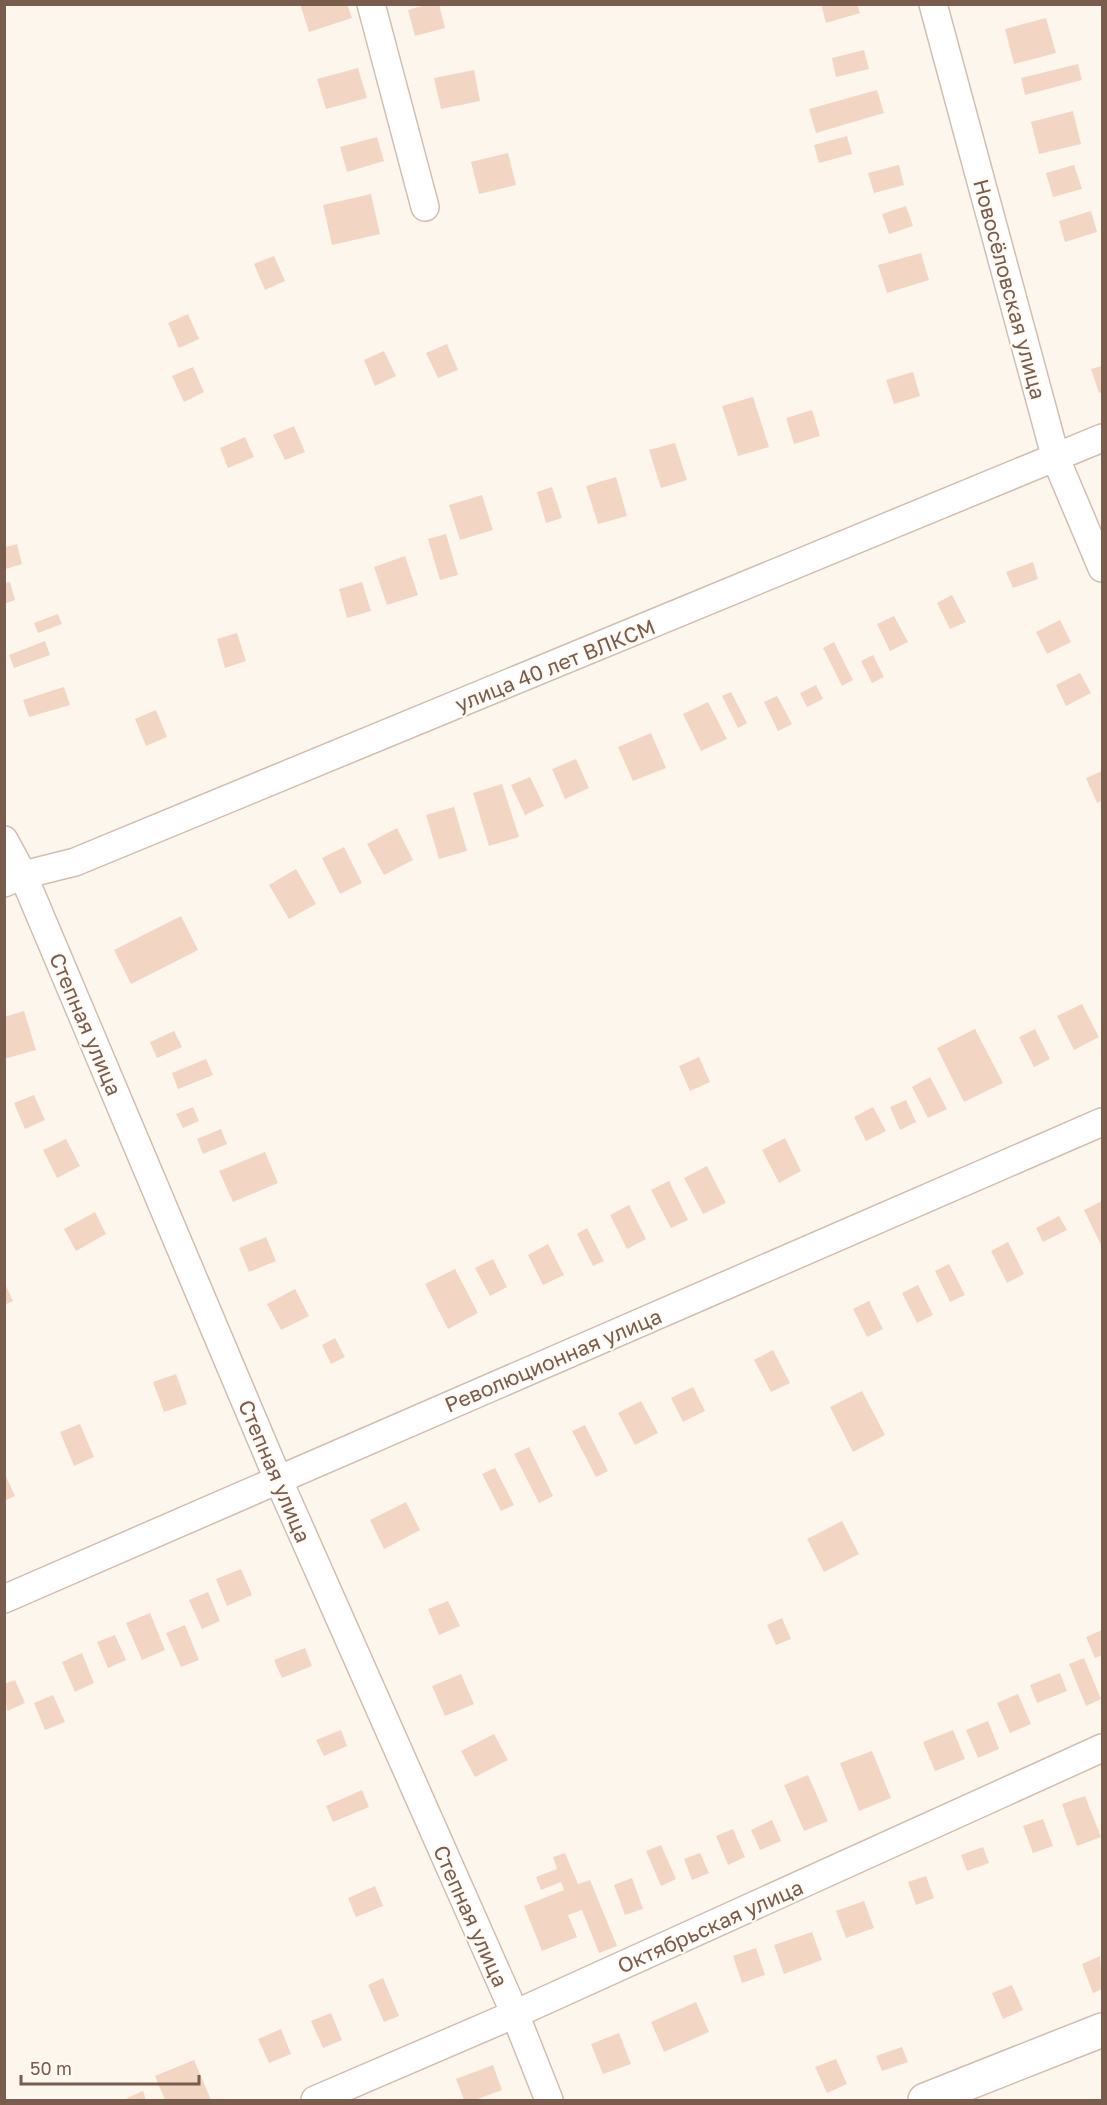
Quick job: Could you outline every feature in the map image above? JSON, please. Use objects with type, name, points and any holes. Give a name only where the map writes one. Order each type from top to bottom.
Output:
[{"type":"street","points":[[371,4],[425,207]]},
{"type":"street","name":"Новосёловская улица","points":[[933,4],[1056,459],[1102,568]]},
{"type":"street","name":"улица 40 лет ВЛКСМ","points":[[14,879],[75,862],[1056,459],[1102,438]]},
{"type":"street","name":"Степная улица","points":[[4,840],[14,879],[515,2014],[549,2100]]},
{"type":"street","name":"Революционная улица","points":[[4,1599],[1102,1122]]},
{"type":"street","name":"Октябрьская улица","points":[[315,2100],[515,2014],[1102,1748]]},
{"type":"street","points":[[925,2100],[1102,2030]]},
{"type":"building","points":[[300,4],[347,4],[352,18],[309,32]]},
{"type":"building","points":[[429,4],[439,4],[445,28],[415,36],[408,10]]},
{"type":"building","points":[[821,4],[857,4],[860,13],[826,23]]},
{"type":"building","points":[[1046,18],[1056,53],[1014,64],[1005,29]]},
{"type":"building","points":[[864,50],[869,69],[836,77],[832,58]]},
{"type":"building","points":[[1078,64],[1082,80],[1025,95],[1021,78]]},
{"type":"building","points":[[358,68],[367,98],[326,109],[317,79]]},
{"type":"building","points":[[474,70],[480,101],[441,109],[434,78]]},
{"type":"building","points":[[877,90],[884,113],[816,133],[809,109]]},
{"type":"building","points":[[1073,111],[1081,144],[1039,154],[1031,122]]},
{"type":"building","points":[[847,136],[852,154],[819,163],[814,145]]},
{"type":"building","points":[[377,137],[384,161],[347,172],[340,147]]},
{"type":"building","points":[[508,153],[516,185],[479,194],[471,162]]},
{"type":"building","points":[[899,165],[904,185],[874,193],[868,173]]},
{"type":"building","points":[[1074,165],[1082,189],[1053,197],[1046,173]]},
{"type":"building","points":[[371,194],[380,234],[332,245],[323,205]]},
{"type":"building","points":[[906,206],[913,226],[889,234],[882,214]]},
{"type":"building","points":[[1091,211],[1097,232],[1065,242],[1059,221]]},
{"type":"building","points":[[921,253],[929,280],[887,293],[878,265]]},
{"type":"building","points":[[274,256],[285,281],[265,290],[254,264]]},
{"type":"building","points":[[188,314],[199,339],[179,348],[168,323]]},
{"type":"building","points":[[447,344],[458,370],[438,378],[426,353]]},
{"type":"building","points":[[384,351],[396,376],[375,386],[364,360]]},
{"type":"building","points":[[1102,366],[1102,392],[1099,393],[1091,369]]},
{"type":"building","points":[[193,367],[204,392],[184,402],[172,376]]},
{"type":"building","points":[[913,372],[920,396],[894,404],[886,380]]},
{"type":"building","points":[[753,397],[769,447],[738,456],[722,406]]},
{"type":"building","points":[[812,410],[820,436],[794,444],[786,418]]},
{"type":"building","points":[[294,426],[305,452],[285,460],[273,435]]},
{"type":"building","points":[[245,437],[254,457],[228,468],[220,448]]},
{"type":"building","points":[[675,443],[687,480],[661,488],[649,450]]},
{"type":"building","points":[[616,477],[627,516],[598,524],[586,486]]},
{"type":"building","points":[[552,487],[562,518],[546,523],[537,492]]},
{"type":"building","points":[[482,495],[493,530],[460,540],[449,505]]},
{"type":"building","points":[[446,534],[458,575],[440,580],[428,539]]},
{"type":"building","points":[[17,544],[22,564],[5,569],[5,547]]},
{"type":"building","points":[[405,556],[418,595],[387,605],[374,567]]},
{"type":"building","points":[[1033,562],[1038,579],[1013,588],[1006,572]]},
{"type":"building","points":[[10,582],[15,600],[4,604],[4,583]]},
{"type":"building","points":[[362,582],[371,611],[347,618],[339,589]]},
{"type":"building","points":[[952,595],[966,622],[950,629],[937,603]]},
{"type":"building","points":[[58,614],[62,624],[38,633],[34,623]]},
{"type":"building","points":[[894,616],[908,642],[890,651],[877,624]]},
{"type":"building","points":[[1060,620],[1071,642],[1047,654],[1036,632]]},
{"type":"building","points":[[237,633],[246,661],[225,668],[217,639]]},
{"type":"building","points":[[45,641],[50,655],[14,668],[9,655]]},
{"type":"building","points":[[834,642],[853,680],[842,686],[823,648]]},
{"type":"building","points":[[873,655],[884,677],[872,683],[861,661]]},
{"type":"building","points":[[1080,673],[1091,693],[1066,706],[1056,685]]},
{"type":"building","points":[[816,685],[823,699],[807,707],[800,693]]},
{"type":"building","points":[[64,687],[70,705],[29,717],[23,700]]},
{"type":"building","points":[[731,692],[747,723],[738,728],[722,696]]},
{"type":"building","points":[[777,696],[792,724],[778,731],[764,702]]},
{"type":"building","points":[[708,702],[727,739],[701,751],[683,714]]},
{"type":"building","points":[[156,710],[167,737],[146,746],[135,719]]},
{"type":"building","points":[[651,733],[666,768],[633,781],[618,747]]},
{"type":"building","points":[[576,759],[589,788],[565,799],[552,769]]},
{"type":"building","points":[[1102,771],[1102,801],[1097,803],[1086,778]]},
{"type":"building","points":[[530,777],[544,806],[525,815],[511,785]]},
{"type":"building","points":[[502,784],[519,837],[489,846],[473,793]]},
{"type":"building","points":[[454,807],[467,851],[439,859],[426,815]]},
{"type":"building","points":[[397,828],[413,860],[384,875],[367,844]]},
{"type":"building","points":[[344,847],[362,883],[340,894],[322,858]]},
{"type":"building","points":[[296,869],[316,904],[289,919],[269,885]]},
{"type":"building","points":[[181,916],[198,950],[131,984],[114,950]]},
{"type":"building","points":[[1082,1004],[1099,1037],[1074,1050],[1057,1016]]},
{"type":"building","points":[[24,1011],[36,1050],[4,1059],[4,1017]]},
{"type":"building","points":[[975,1029],[1003,1083],[964,1102],[937,1048]]},
{"type":"building","points":[[1035,1029],[1050,1059],[1034,1067],[1019,1037]]},
{"type":"building","points":[[174,1031],[182,1047],[157,1058],[150,1042]]},
{"type":"building","points":[[699,1057],[710,1082],[690,1091],[679,1066]]},
{"type":"building","points":[[206,1059],[213,1075],[178,1089],[172,1073]]},
{"type":"building","points":[[930,1077],[947,1109],[928,1118],[912,1087]]},
{"type":"building","points":[[34,1095],[45,1120],[25,1129],[14,1103]]},
{"type":"building","points":[[906,1100],[916,1122],[900,1130],[890,1107]]},
{"type":"building","points":[[193,1107],[199,1121],[183,1128],[176,1114]]},
{"type":"building","points":[[873,1107],[886,1131],[866,1141],[854,1117]]},
{"type":"building","points":[[221,1129],[227,1144],[203,1154],[197,1139]]},
{"type":"building","points":[[785,1138],[801,1171],[779,1183],[762,1150]]},
{"type":"building","points":[[66,1139],[80,1166],[57,1178],[43,1150]]},
{"type":"building","points":[[265,1152],[278,1183],[233,1202],[219,1171]]},
{"type":"building","points":[[707,1166],[726,1203],[703,1214],[684,1178]]},
{"type":"building","points":[[669,1181],[688,1220],[671,1228],[651,1190]]},
{"type":"building","points":[[1102,1201],[1102,1247],[1084,1210]]},
{"type":"building","points":[[629,1205],[646,1239],[627,1249],[610,1215]]},
{"type":"building","points":[[95,1212],[106,1234],[76,1251],[64,1229]]},
{"type":"building","points":[[1059,1216],[1067,1230],[1043,1242],[1036,1228]]},
{"type":"building","points":[[587,1228],[604,1261],[593,1266],[577,1234]]},
{"type":"building","points":[[266,1237],[276,1261],[249,1272],[239,1248]]},
{"type":"building","points":[[1008,1242],[1024,1274],[1007,1283],[991,1251]]},
{"type":"building","points":[[548,1244],[564,1275],[543,1285],[528,1255]]},
{"type":"building","points":[[493,1259],[507,1287],[490,1296],[475,1268]]},
{"type":"building","points":[[949,1264],[965,1295],[950,1302],[935,1271]]},
{"type":"building","points":[[455,1269],[478,1313],[448,1329],[425,1284]]},
{"type":"building","points":[[4,1282],[13,1301],[4,1305]]},
{"type":"building","points":[[918,1285],[933,1315],[917,1323],[902,1293]]},
{"type":"building","points":[[295,1289],[309,1316],[281,1330],[267,1304]]},
{"type":"building","points":[[869,1301],[883,1329],[867,1337],[853,1309]]},
{"type":"building","points":[[335,1338],[345,1357],[331,1364],[322,1345]]},
{"type":"building","points":[[773,1350],[790,1383],[771,1392],[754,1360]]},
{"type":"building","points":[[176,1374],[187,1404],[164,1412],[153,1382]]},
{"type":"building","points":[[693,1387],[705,1411],[683,1422],[671,1398]]},
{"type":"building","points":[[862,1391],[885,1435],[853,1452],[830,1407]]},
{"type":"building","points":[[641,1401],[658,1433],[635,1445],[618,1413]]},
{"type":"building","points":[[80,1424],[94,1457],[74,1466],[60,1432]]},
{"type":"building","points":[[585,1425],[608,1471],[596,1477],[572,1431]]},
{"type":"building","points":[[529,1447],[553,1496],[539,1503],[514,1454]]},
{"type":"building","points":[[495,1468],[514,1505],[501,1511],[482,1474]]},
{"type":"building","points":[[4,1472],[15,1496],[4,1501]]},
{"type":"building","points":[[406,1502],[420,1530],[384,1549],[370,1520]]},
{"type":"building","points":[[842,1521],[859,1554],[824,1572],[807,1539]]},
{"type":"building","points":[[241,1569],[252,1595],[227,1606],[216,1579]]},
{"type":"building","points":[[208,1592],[220,1621],[202,1629],[189,1600]]},
{"type":"building","points":[[448,1601],[460,1626],[439,1635],[428,1609]]},
{"type":"building","points":[[150,1613],[165,1650],[142,1660],[126,1623]]},
{"type":"building","points":[[782,1618],[791,1639],[776,1645],[767,1625]]},
{"type":"building","points":[[185,1625],[199,1660],[181,1667],[166,1633]]},
{"type":"building","points":[[1102,1630],[1102,1655],[1095,1658],[1086,1637]]},
{"type":"building","points":[[115,1635],[126,1660],[108,1668],[97,1642]]},
{"type":"building","points":[[305,1648],[312,1666],[282,1678],[274,1660]]},
{"type":"building","points":[[82,1653],[94,1683],[75,1692],[62,1662]]},
{"type":"building","points":[[1084,1658],[1101,1699],[1086,1706],[1069,1664]]},
{"type":"building","points":[[1060,1673],[1067,1691],[1037,1703],[1030,1685]]},
{"type":"building","points":[[461,1674],[474,1704],[445,1716],[432,1686]]},
{"type":"building","points":[[15,1680],[25,1703],[7,1711],[4,1684]]},
{"type":"building","points":[[1018,1694],[1031,1724],[1010,1733],[997,1703]]},
{"type":"building","points":[[53,1695],[65,1722],[45,1730],[34,1703]]},
{"type":"building","points":[[988,1721],[999,1749],[978,1758],[966,1730]]},
{"type":"building","points":[[341,1730],[347,1746],[324,1756],[316,1740]]},
{"type":"building","points":[[953,1730],[965,1759],[935,1771],[923,1742]]},
{"type":"building","points":[[494,1734],[508,1760],[475,1777],[461,1751]]},
{"type":"building","points":[[872,1751],[891,1798],[859,1811],[840,1763]]},
{"type":"building","points":[[808,1775],[828,1821],[804,1831],[784,1785]]},
{"type":"building","points":[[362,1790],[369,1807],[333,1822],[326,1806]]},
{"type":"building","points":[[1085,1796],[1101,1837],[1077,1846],[1062,1804]]},
{"type":"building","points":[[1043,1819],[1053,1846],[1033,1853],[1023,1826]]},
{"type":"building","points":[[772,1820],[781,1841],[760,1850],[751,1830]]},
{"type":"building","points":[[733,1829],[745,1857],[728,1865],[716,1836]]},
{"type":"building","points":[[661,1845],[676,1879],[661,1886],[646,1851]]},
{"type":"building","points":[[983,1847],[989,1863],[967,1871],[961,1855]]},
{"type":"building","points":[[565,1853],[578,1884],[590,1880],[617,1946],[599,1953],[582,1910],[568,1915],[577,1937],[542,1951],[524,1906],[564,1890],[561,1882],[541,1890],[536,1877],[557,1869],[553,1857]]},
{"type":"building","points":[[700,1853],[709,1873],[692,1880],[684,1859]]},
{"type":"building","points":[[926,1876],[934,1898],[916,1905],[908,1882]]},
{"type":"building","points":[[632,1878],[643,1909],[625,1915],[614,1885]]},
{"type":"building","points":[[375,1886],[383,1906],[356,1917],[348,1898]]},
{"type":"building","points":[[864,1901],[874,1928],[846,1938],[836,1911]]},
{"type":"building","points":[[812,1932],[822,1960],[784,1974],[774,1945]]},
{"type":"building","points":[[756,1948],[765,1975],[742,1983],[733,1956]]},
{"type":"building","points":[[1100,1956],[1102,1989],[1093,1993],[1082,1964]]},
{"type":"building","points":[[383,1978],[399,2016],[384,2022],[368,1985]]},
{"type":"building","points":[[1012,1985],[1023,2010],[1003,2019],[992,1993]]},
{"type":"building","points":[[696,2002],[709,2032],[664,2052],[651,2022]]},
{"type":"building","points":[[331,2013],[342,2040],[323,2048],[311,2021]]},
{"type":"building","points":[[281,2029],[291,2054],[269,2063],[258,2039]]},
{"type":"building","points":[[619,2033],[631,2064],[603,2074],[591,2044]]},
{"type":"building","points":[[902,2047],[908,2062],[882,2071],[876,2056]]},
{"type":"building","points":[[836,2059],[847,2084],[827,2093],[815,2067]]},
{"type":"building","points":[[194,2060],[211,2100],[165,2100],[155,2076]]},
{"type":"building","points":[[493,2065],[502,2090],[475,2100],[464,2100],[456,2079]]},
{"type":"building","points":[[143,2091],[146,2100],[128,2100],[127,2098]]}]
